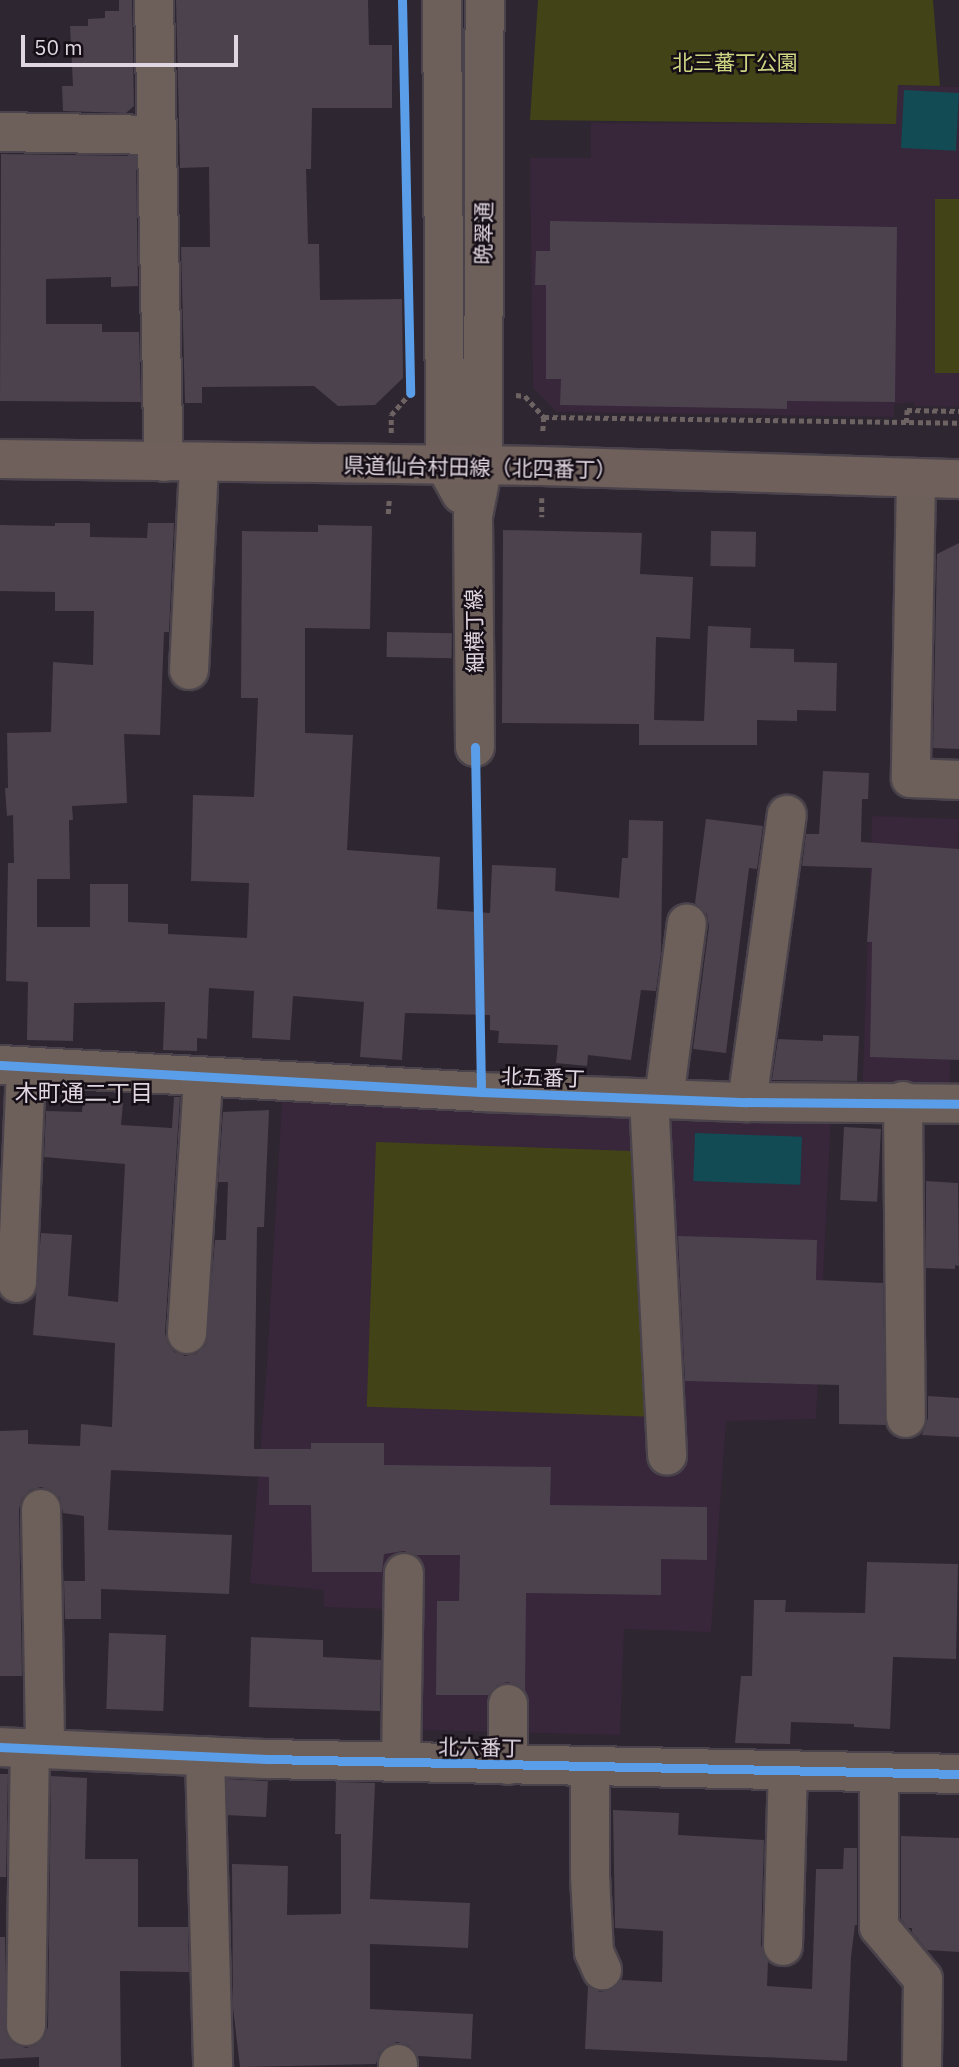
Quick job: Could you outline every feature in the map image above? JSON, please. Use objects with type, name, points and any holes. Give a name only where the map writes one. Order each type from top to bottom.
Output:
[{"type":"main road","name":"県道仙台村田線（北四番丁）","points":[[0,459],[483,465],[959,479]]},
{"type":"street","points":[[154,0],[158,135],[181,462],[189,670]]},
{"type":"street","name":"晩翠通","points":[[442,0],[444,465]]},
{"type":"street","name":"晩翠通","points":[[473,516],[483,465],[485,0]]},
{"type":"street","points":[[0,132],[158,135]]},
{"type":"street","points":[[444,465],[473,516]]},
{"type":"street","points":[[916,478],[911,778],[959,780]]},
{"type":"street","name":"細横丁線","points":[[473,516],[475,747]]},
{"type":"street","points":[[747,1101],[787,815]]},
{"type":"street","points":[[667,1456],[657,1098],[687,923]]},
{"type":"street","points":[[13,1066],[16,1283]]},
{"type":"street","name":"北五番丁","points":[[13,1066],[657,1098],[959,1104]]},
{"type":"street","points":[[187,1334],[203,1077]]},
{"type":"street","points":[[903,1101],[906,1418]]},
{"type":"street","points":[[26,2026],[25,1748],[41,1509]]},
{"type":"street","points":[[401,1762],[404,1573]]},
{"type":"street","points":[[508,1704],[508,1765]]},
{"type":"street","name":"北六番丁","points":[[25,1748],[508,1765],[959,1774]]},
{"type":"street","points":[[205,1756],[213,2067]]},
{"type":"street","points":[[590,1766],[594,1952],[603,1970]]},
{"type":"street","points":[[783,1946],[788,1771]]},
{"type":"street","points":[[879,1772],[879,1927],[923,1979],[922,2067]]},
{"type":"path","points":[[391,415],[410,393]]},
{"type":"path","points":[[525,396],[544,417],[959,423]]},
{"type":"path","points":[[906,423],[907,410],[959,411]]},
{"type":"shaded area","points":[[898,85],[959,87],[959,407],[914,406],[914,402],[894,404],[894,417],[557,412],[533,388],[530,158],[591,158],[591,123],[895,124]]},
{"type":"shaded area","points":[[872,816],[959,819],[949,1093],[862,1090]]},
{"type":"shaded area","points":[[282,1100],[831,1116],[816,1419],[726,1421],[711,1632],[624,1629],[620,1735],[383,1729],[387,1609],[324,1607],[324,1590],[250,1583],[267,1364]]},
{"type":"green space","name":"北三蕃丁公園","points":[[538,0],[933,0],[940,86],[898,85],[896,124],[530,120]]},
{"type":"green space","points":[[935,199],[959,199],[959,373],[935,373]]},
{"type":"green space","points":[[376,1142],[660,1152],[651,1417],[367,1407]]},
{"type":"water","points":[[904,90],[959,93],[956,151],[901,148]]},
{"type":"water","points":[[695,1133],[802,1137],[800,1185],[693,1181]]},
{"type":"building","points":[[119,0],[132,0],[134,106],[126,113],[63,111],[62,86],[73,86],[70,26],[88,26],[88,19],[105,18],[105,11],[119,11]]},
{"type":"building","points":[[176,0],[368,0],[369,45],[392,45],[392,108],[312,108],[311,169],[306,169],[308,244],[319,244],[320,300],[402,299],[403,378],[375,405],[338,406],[314,386],[202,387],[202,403],[185,403],[181,247],[210,247],[209,167],[180,168]]},
{"type":"building","points":[[1,154],[136,156],[138,286],[111,287],[111,277],[46,279],[46,324],[102,324],[102,332],[139,332],[141,402],[0,401]]},
{"type":"building","points":[[550,221],[897,227],[895,402],[787,401],[787,409],[560,405],[561,379],[546,379],[546,285],[535,285],[536,251],[550,251]]},
{"type":"building","points":[[55,523],[90,523],[90,537],[147,538],[148,523],[174,523],[169,632],[164,632],[160,735],[124,734],[127,803],[72,806],[73,820],[69,820],[70,879],[37,879],[37,927],[90,927],[90,884],[128,884],[128,922],[168,924],[168,934],[247,938],[249,883],[191,881],[193,795],[254,797],[258,698],[241,698],[242,531],[318,532],[318,525],[372,526],[370,629],[305,628],[305,733],[353,735],[347,850],[440,857],[437,909],[490,913],[492,865],[556,868],[555,891],[619,898],[622,858],[628,858],[629,820],[663,821],[661,953],[656,991],[641,990],[631,1060],[588,1055],[587,1066],[556,1063],[558,1045],[498,1043],[499,1031],[490,1030],[490,1015],[405,1013],[402,1060],[360,1057],[364,1002],[293,996],[290,1040],[252,1038],[254,991],[209,988],[207,1039],[197,1038],[197,1051],[163,1050],[165,1002],[74,1003],[73,1041],[27,1040],[28,982],[6,981],[8,863],[14,863],[13,815],[7,816],[5,788],[8,788],[7,733],[51,732],[53,662],[93,665],[94,611],[55,611],[55,592],[0,591],[0,525],[55,526]]},
{"type":"building","points":[[503,530],[642,533],[640,574],[693,577],[690,639],[656,637],[654,720],[704,721],[708,626],[751,628],[750,648],[794,649],[794,662],[837,663],[836,711],[797,710],[797,721],[757,720],[757,745],[639,745],[639,724],[502,723]]},
{"type":"building","points":[[711,531],[756,532],[755,567],[710,566]]},
{"type":"building","points":[[959,543],[959,749],[933,748],[937,554]]},
{"type":"building","points":[[387,632],[452,633],[452,658],[387,657]]},
{"type":"building","points":[[823,771],[869,773],[868,799],[862,799],[861,842],[959,849],[959,1060],[870,1057],[872,942],[867,942],[872,868],[802,866],[806,834],[819,834]]},
{"type":"building","points":[[706,819],[763,826],[757,869],[749,868],[726,1053],[693,1049],[709,926],[707,914],[695,903]]},
{"type":"building","points":[[823,1035],[859,1036],[857,1081],[772,1080],[778,1039],[823,1041]]},
{"type":"building","points":[[174,1097],[180,1097],[165,1333],[174,1352],[185,1356],[196,1354],[206,1345],[215,1240],[226,1240],[228,1182],[218,1182],[223,1112],[269,1110],[264,1227],[257,1227],[254,1449],[311,1449],[311,1443],[384,1443],[384,1465],[551,1467],[550,1505],[707,1507],[707,1560],[661,1559],[661,1595],[526,1593],[525,1691],[518,1685],[507,1682],[497,1685],[488,1695],[436,1695],[437,1601],[459,1601],[460,1555],[416,1555],[404,1551],[384,1554],[382,1572],[312,1572],[311,1505],[269,1505],[269,1477],[111,1470],[108,1530],[232,1535],[229,1594],[101,1589],[101,1619],[65,1619],[64,1581],[85,1581],[84,1516],[63,1513],[60,1498],[51,1490],[41,1487],[30,1490],[22,1498],[19,1509],[22,1676],[0,1676],[0,1431],[28,1430],[28,1444],[80,1446],[81,1424],[112,1427],[115,1343],[33,1335],[41,1233],[72,1235],[68,1296],[118,1302],[125,1164],[44,1157],[46,1111],[82,1112],[83,1100],[123,1103],[121,1125],[172,1128]]},
{"type":"building","points":[[844,1127],[881,1129],[877,1202],[840,1200]]},
{"type":"building","points":[[926,1181],[958,1183],[959,1266],[955,1265],[955,1269],[926,1268]]},
{"type":"building","points":[[678,1236],[817,1240],[816,1280],[883,1283],[886,1425],[839,1424],[839,1385],[685,1381]]},
{"type":"building","points":[[928,1396],[959,1398],[959,1437],[922,1435],[928,1418]]},
{"type":"building","points":[[867,1562],[958,1564],[956,1659],[893,1657],[890,1729],[854,1727],[854,1724],[791,1722],[790,1744],[735,1743],[741,1676],[752,1676],[754,1600],[786,1600],[785,1612],[865,1613]]},
{"type":"building","points":[[109,1633],[166,1635],[163,1711],[106,1709]]},
{"type":"building","points":[[251,1637],[323,1640],[323,1657],[381,1660],[380,1711],[249,1707]]},
{"type":"building","points":[[0,1774],[8,1774],[6,1877],[0,1877]]},
{"type":"building","points":[[51,1776],[87,1778],[85,1859],[138,1859],[138,1927],[188,1927],[189,1972],[120,1971],[121,2067],[39,2067],[39,2057],[0,2059],[0,1937],[5,1937],[7,2036],[14,2044],[26,2048],[36,2045],[44,2038],[48,2027]]},
{"type":"building","points":[[227,1779],[268,1781],[266,1817],[225,1815]]},
{"type":"building","points":[[336,1782],[375,1783],[370,1899],[470,1903],[468,1948],[370,1944],[370,2009],[473,2014],[471,2059],[418,2056],[409,2045],[397,2042],[388,2045],[379,2053],[376,2064],[240,2067],[233,2008],[232,1864],[288,1866],[287,1915],[341,1914],[341,1834],[335,1834]]},
{"type":"building","points":[[613,1810],[679,1813],[678,1835],[764,1840],[761,1945],[768,1961],[767,1986],[812,1989],[816,1869],[843,1869],[844,1848],[857,1848],[857,1925],[851,1957],[847,2061],[585,2049],[588,1986],[600,1992],[611,1990],[621,1980],[662,1982],[663,1931],[615,1928]]},
{"type":"building","points":[[901,1836],[959,1838],[959,1952],[927,1950],[912,1932],[912,1928],[908,1928],[901,1919]]},
{"type":"cycle path","points":[[402,0],[410,393]]},
{"type":"cycle path","points":[[475,747],[481,1092]]},
{"type":"cycle path","points":[[0,1065],[481,1092],[747,1102],[959,1104]]},
{"type":"cycle path","points":[[0,1747],[268,1759],[959,1774]]},
{"type":"district","name":"木町通二丁目","points":[[84,1092]]}]
